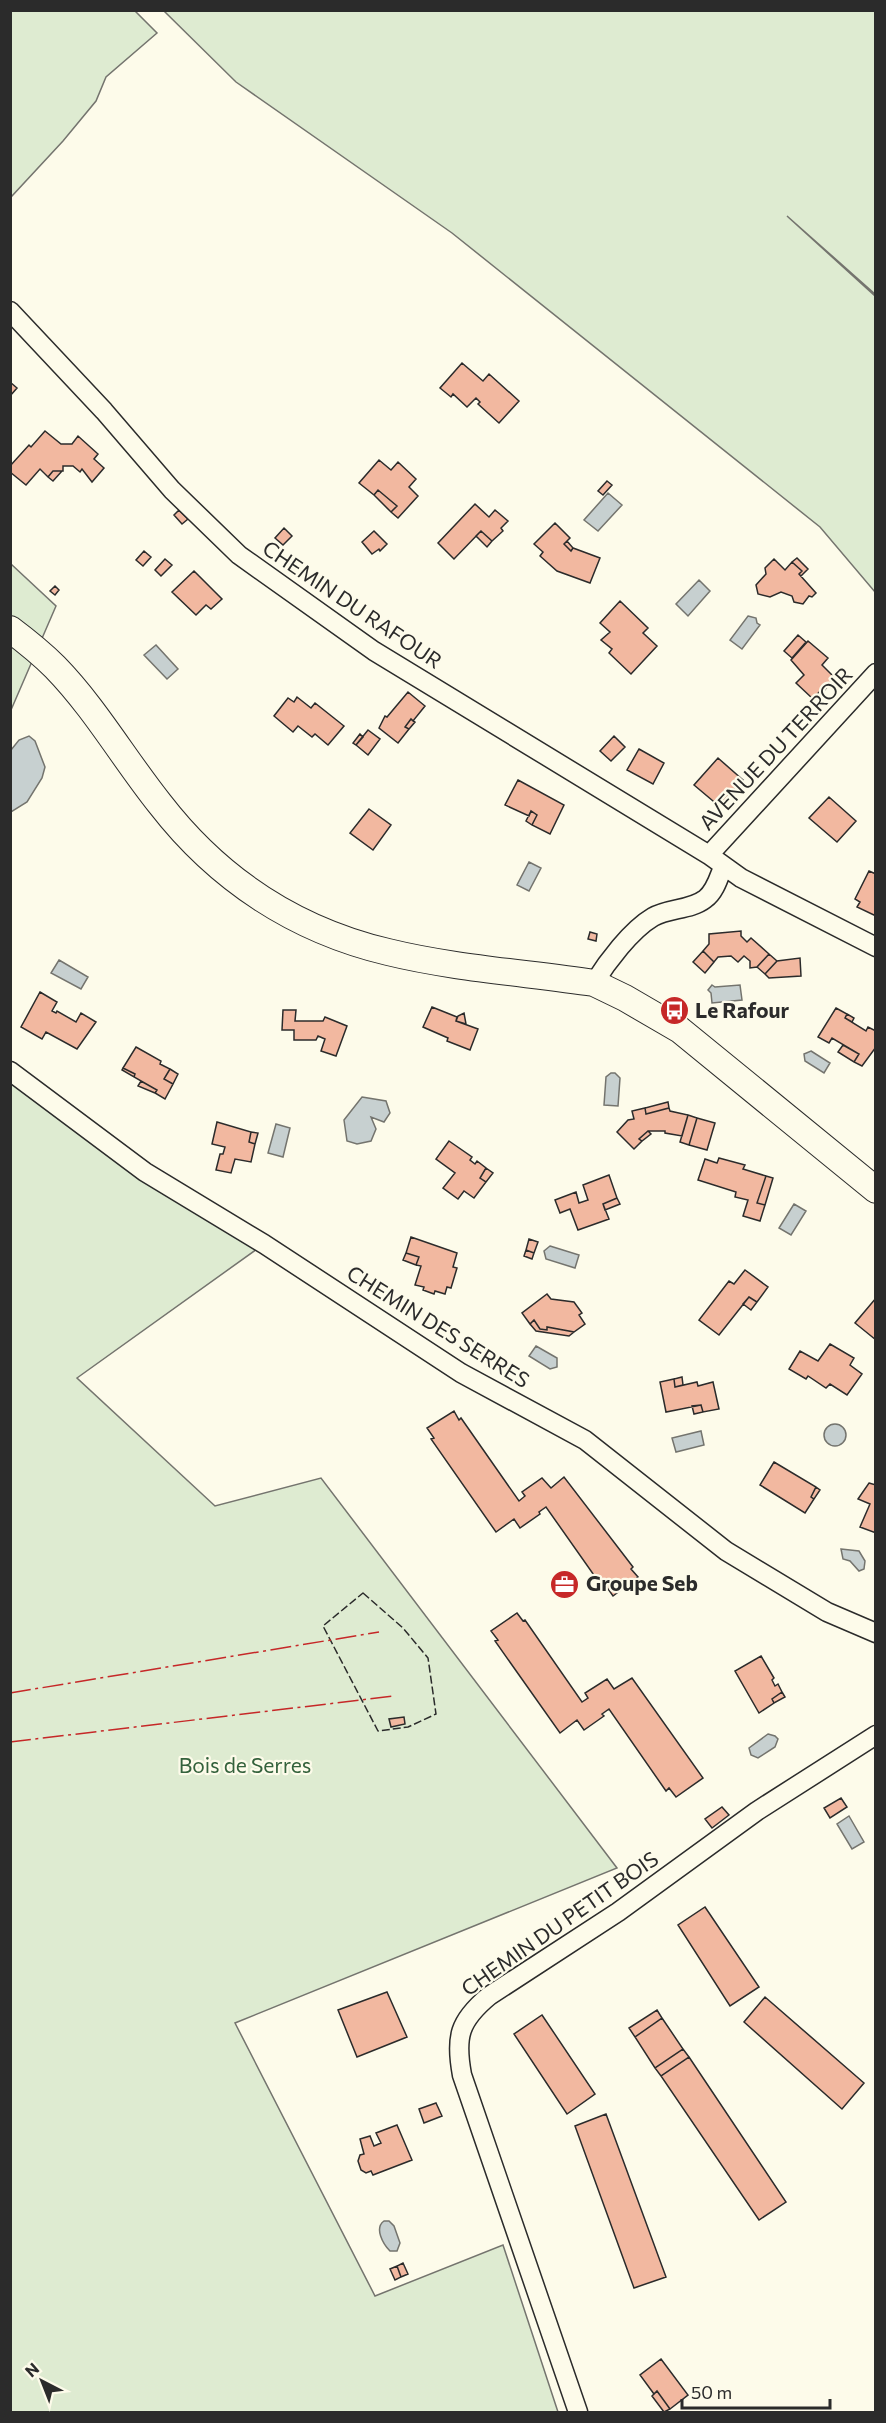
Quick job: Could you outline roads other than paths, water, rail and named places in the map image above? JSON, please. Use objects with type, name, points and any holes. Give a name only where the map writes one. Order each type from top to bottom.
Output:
[{"type":"main road","points":[[10,629],[35,648],[66,680],[194,845],[216,866],[279,910],[346,939],[387,952],[594,983],[680,1030],[876,1190]]},
{"type":"street","name":"CHEMIN DU RAFOUR","points":[[10,311],[104,411],[172,490],[239,555],[374,651],[709,855],[723,867],[820,920],[876,947]]},
{"type":"street","name":"AVENUE DU TERROIR","points":[[709,855],[876,674]]},
{"type":"street","points":[[594,983],[635,932],[653,917],[706,899],[723,867]]},
{"type":"street","name":"CHEMIN DES SERRES","points":[[10,1071],[146,1172],[264,1244],[461,1373],[585,1440],[726,1551],[827,1612],[876,1633]]},
{"type":"street","name":"CHEMIN DU PETIT BOIS","points":[[578,2412],[462,2075],[458,2043],[461,2029],[476,2007],[489,1996],[618,1912],[757,1811],[876,1734]]},
{"type":"place","name":"Le Rafour","points":[[674,1011]]},
{"type":"place","name":"Groupe Seb","points":[[565,1584]]},
{"type":"park label","name":"Bois de Serres","points":[[245,1766]]}]
